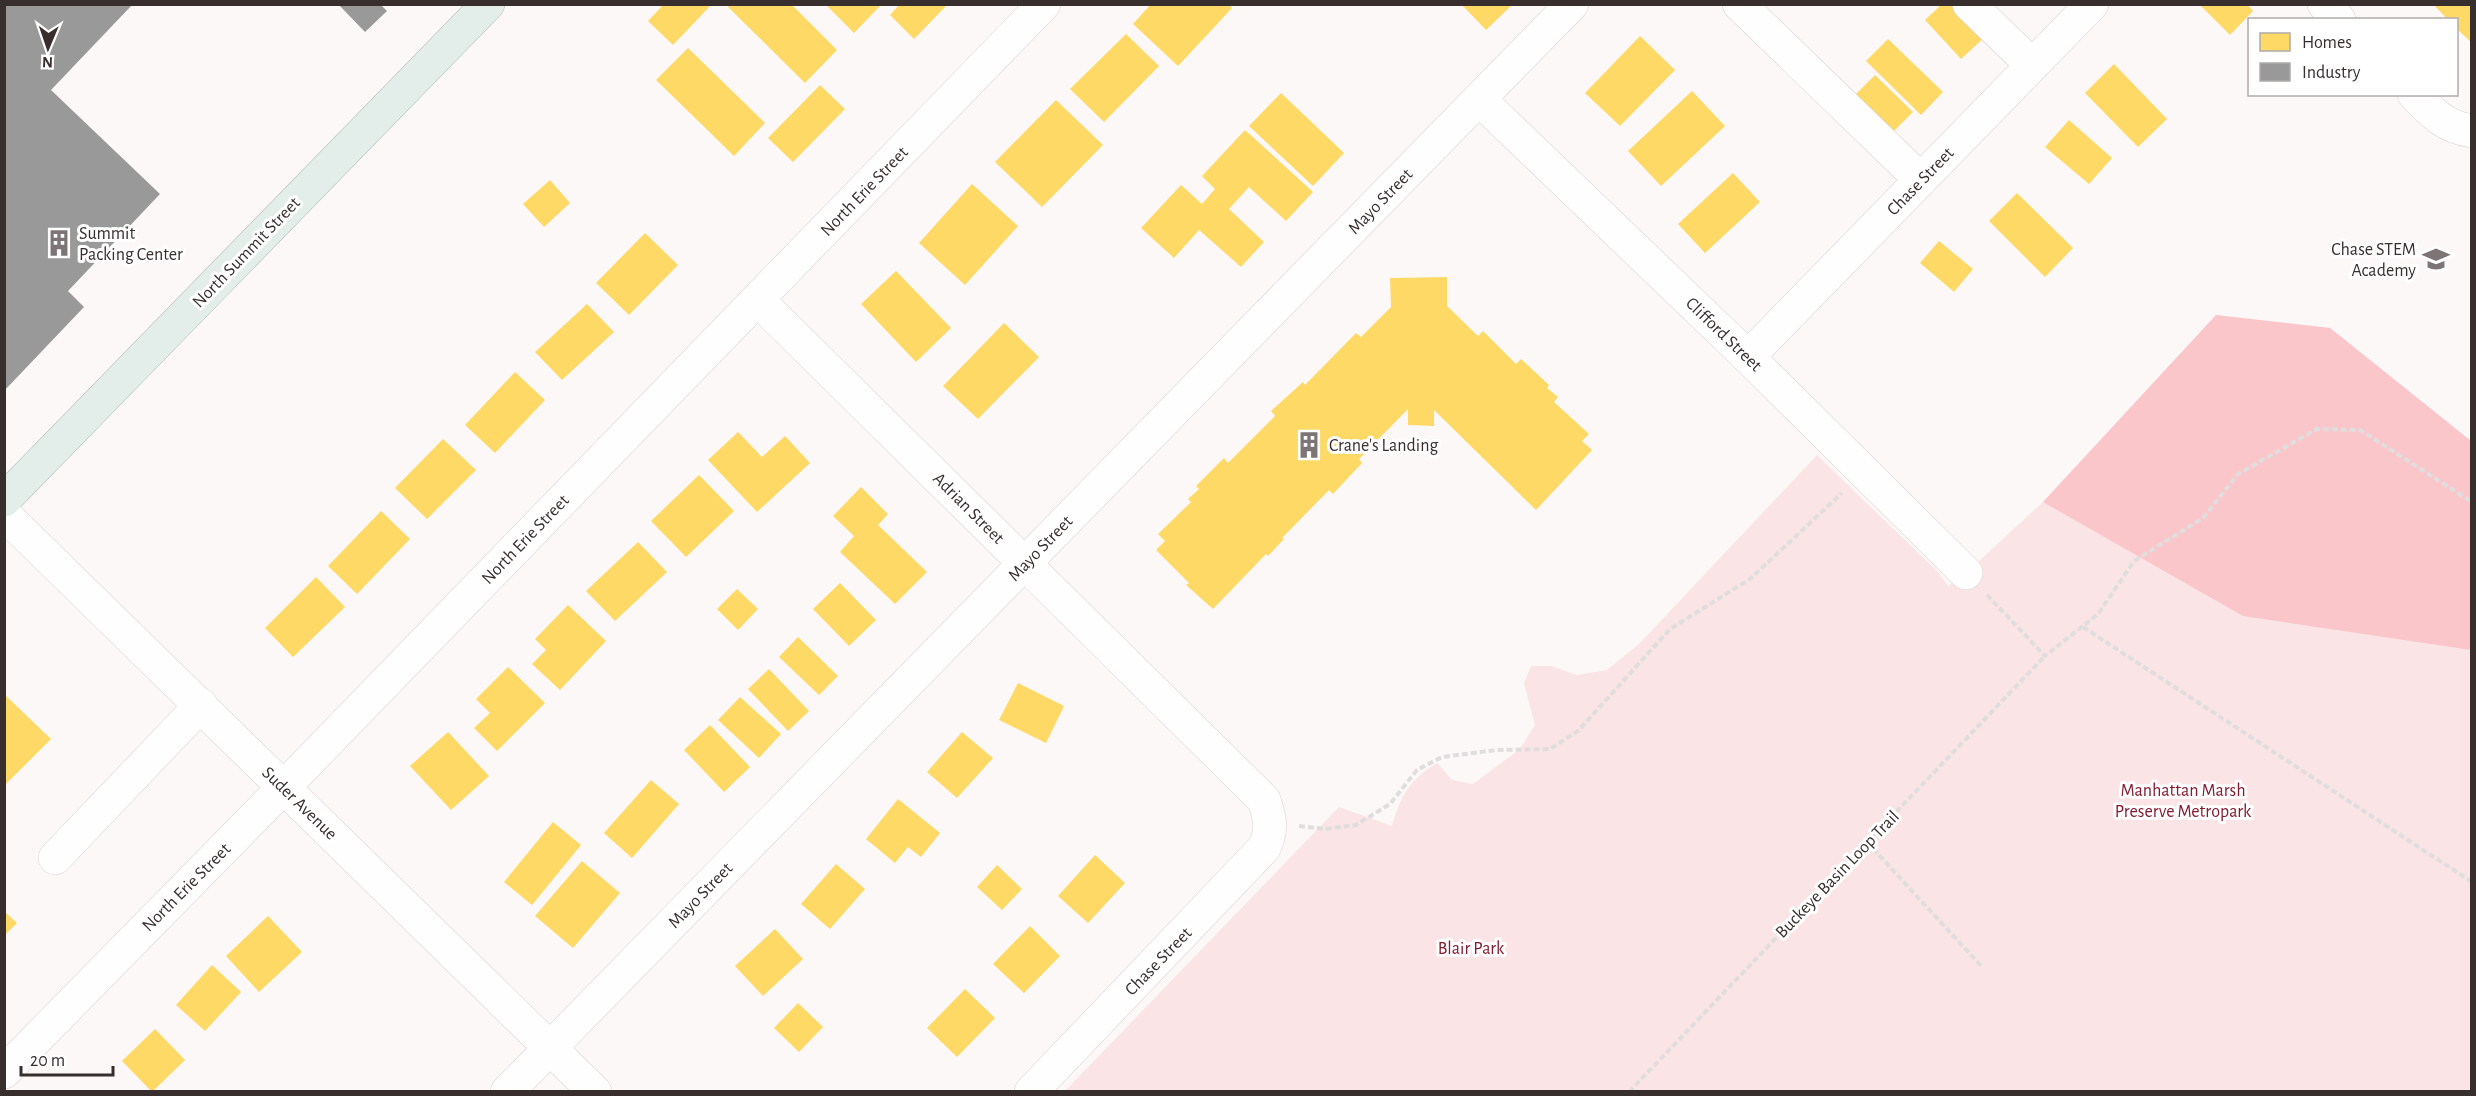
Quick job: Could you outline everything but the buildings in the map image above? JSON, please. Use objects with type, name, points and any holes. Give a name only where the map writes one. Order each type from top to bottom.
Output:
[{"type":"main road","name":"North Summit Street","points":[[4,500],[488,4]]},
{"type":"street","name":"North Erie Street","points":[[4,1072],[1044,4]]},
{"type":"street","name":"Mayo Street","points":[[507,1092],[1572,4]]},
{"type":"street","points":[[1739,4],[1921,180]]},
{"type":"street","points":[[1969,4],[2032,65]]},
{"type":"street","name":"Chase Street","points":[[1748,357],[2092,4]]},
{"type":"street","points":[[2324,4],[2337,18]]},
{"type":"street","points":[[2416,96],[2441,122],[2472,130]]},
{"type":"street","name":"Clifford Street","points":[[1479,99],[1748,357],[1966,573]]},
{"type":"street","name":"Adrian Street","points":[[758,300],[1210,748],[1256,790],[1264,800],[1271,823]]},
{"type":"street","name":"Suder Avenue","points":[[4,514],[596,1092]]},
{"type":"street","points":[[55,858],[201,705]]},
{"type":"street","name":"Chase Street","points":[[1031,1092],[1264,848],[1270,837],[1271,823]]},
{"type":"path","name":"Buckeye Basin Loop Trail","points":[[1629,1092],[2045,656],[2098,614],[2134,561],[2203,518],[2238,474],[2317,429],[2360,430],[2472,502]]},
{"type":"path","points":[[1271,823],[1326,829],[1356,825],[1390,804],[1417,770],[1442,757],[1496,750],[1550,749],[1578,731],[1670,629],[1750,579],[1864,472]]},
{"type":"path","points":[[1966,573],[2045,656]]},
{"type":"path","points":[[2083,627],[2472,882]]},
{"type":"path","points":[[1867,842],[1982,967]]},
{"type":"green space","name":"Manhattan Marsh Preserve Metropark","points":[[2216,315],[2330,328],[2471,441],[2471,1091],[1064,1092],[1339,807],[1392,826],[1407,789],[1427,769],[1437,763],[1452,780],[1473,784],[1520,749],[1535,725],[1524,683],[1531,666],[1551,666],[1577,675],[1607,670],[1639,644],[1817,455],[1938,572],[1948,586],[1966,573],[2043,502]]},
{"type":"shaded area","points":[[2216,315],[2330,328],[2471,441],[2471,650],[2243,616],[2043,502]]},
{"type":"place","name":"Summit Packing Center","points":[[59,243]]},
{"type":"place","name":"Chase STEM Academy","points":[[2436,259]]},
{"type":"place","name":"Crane's Landing","points":[[1309,445]]},
{"type":"park label","name":"Blair Park","points":[[1471,948]]}]
